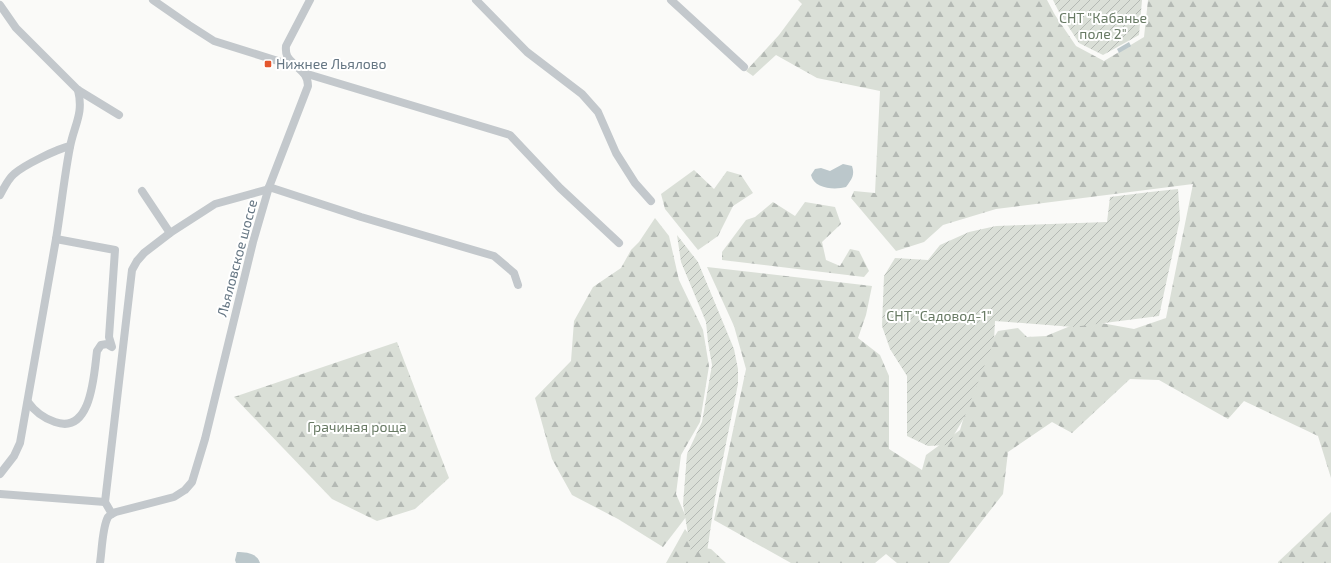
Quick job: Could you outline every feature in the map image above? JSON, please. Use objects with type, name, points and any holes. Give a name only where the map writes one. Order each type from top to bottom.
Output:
[{"type":"street","points":[[153,0],[189,26],[214,41],[297,67]]},
{"type":"street","points":[[310,0],[286,46],[286,53],[289,60],[304,73],[510,135],[560,188],[619,243]]},
{"type":"street","points":[[476,0],[527,52],[582,94],[598,112],[616,153],[635,183],[652,201]]},
{"type":"street","points":[[671,0],[744,67]]},
{"type":"street","points":[[0,5],[16,28],[78,90],[119,115]]},
{"type":"street","name":"Льяловское шоссе","points":[[112,514],[174,497],[185,490],[192,482],[205,439],[253,242],[269,188],[308,86],[308,80],[304,73]]},
{"type":"street","points":[[0,474],[14,456],[20,443],[56,240],[70,146],[80,110],[78,90]]},
{"type":"street","points":[[0,195],[13,174],[20,169],[60,148],[70,146]]},
{"type":"street","points":[[100,563],[105,528],[109,517],[112,514],[105,502],[132,270],[144,253],[170,233],[215,204],[269,188],[494,256],[514,273],[518,285]]},
{"type":"street","points":[[142,191],[170,233]]},
{"type":"street","points":[[28,402],[33,410],[44,418],[57,423],[68,424],[75,420],[81,415],[87,406],[91,394],[97,351],[101,345],[106,344],[112,347],[109,337],[115,250],[56,240]]},
{"type":"street","points":[[0,494],[105,502]]},
{"type":"green space","points":[[798,0],[1047,0],[1055,15],[1076,46],[1104,61],[1144,37],[1148,0],[1331,0],[1331,478],[1318,436],[1244,401],[1228,419],[1159,380],[1130,379],[1072,433],[1052,422],[1008,452],[1003,494],[949,563],[897,563],[886,554],[875,563],[791,563],[714,520],[746,369],[734,326],[707,267],[872,286],[866,315],[858,338],[880,355],[889,376],[889,449],[922,470],[926,455],[960,430],[982,356],[998,331],[1018,328],[1027,337],[1046,336],[1085,320],[1134,329],[1166,318],[1193,184],[996,209],[943,225],[924,242],[896,251],[851,198],[854,191],[875,193],[880,91],[817,78],[776,55],[753,76],[746,71],[779,35],[802,4]]},
{"type":"green space","name":"СНТ \"Кабанье поле 2\"","points":[[1053,0],[1142,0],[1139,35],[1103,55],[1079,43]]},
{"type":"green space","points":[[694,170],[714,189],[727,171],[741,175],[753,193],[733,206],[718,236],[698,250],[665,209],[661,194]]},
{"type":"green space","name":"СНТ \"Садовод-1\"","points":[[1178,189],[1180,219],[1159,316],[1073,327],[995,321],[994,341],[964,418],[948,445],[928,446],[907,436],[907,376],[890,349],[882,326],[884,276],[895,258],[928,260],[940,245],[969,232],[996,226],[1107,222],[1110,197]]},
{"type":"green space","points":[[773,202],[795,216],[805,202],[835,207],[841,224],[822,242],[826,260],[840,266],[850,249],[859,251],[869,271],[864,277],[722,260],[722,252],[746,220],[755,217]]},
{"type":"green space","points":[[655,218],[669,236],[679,280],[703,330],[709,366],[700,422],[681,455],[676,494],[686,517],[663,547],[618,519],[572,495],[552,459],[535,398],[571,361],[574,321],[593,287],[621,268],[631,250],[639,242]]},
{"type":"green space","points":[[677,235],[698,262],[734,349],[738,369],[738,384],[715,498],[707,552],[691,552],[683,504],[687,454],[702,422],[712,365],[706,322],[681,262]]},
{"type":"green space","name":"Грачиная роща","points":[[397,342],[449,478],[415,509],[377,521],[332,499],[234,397]]},
{"type":"green space","points":[[1331,512],[1331,563],[1278,563],[1278,562]]},
{"type":"green space","points":[[685,529],[698,547],[711,549],[726,563],[666,563]]},
{"type":"shaded area","points":[[1129,42],[1131,46],[1119,53],[1117,49]]},
{"type":"shaded area","points":[[843,164],[852,166],[853,169],[852,177],[846,187],[831,188],[820,186],[813,180],[811,175],[815,169],[821,168],[830,171]]},
{"type":"shaded area","points":[[237,552],[254,555],[260,563],[236,563],[235,560]]},
{"type":"place","name":"Нижнее Льялово","points":[[268,64]]}]
